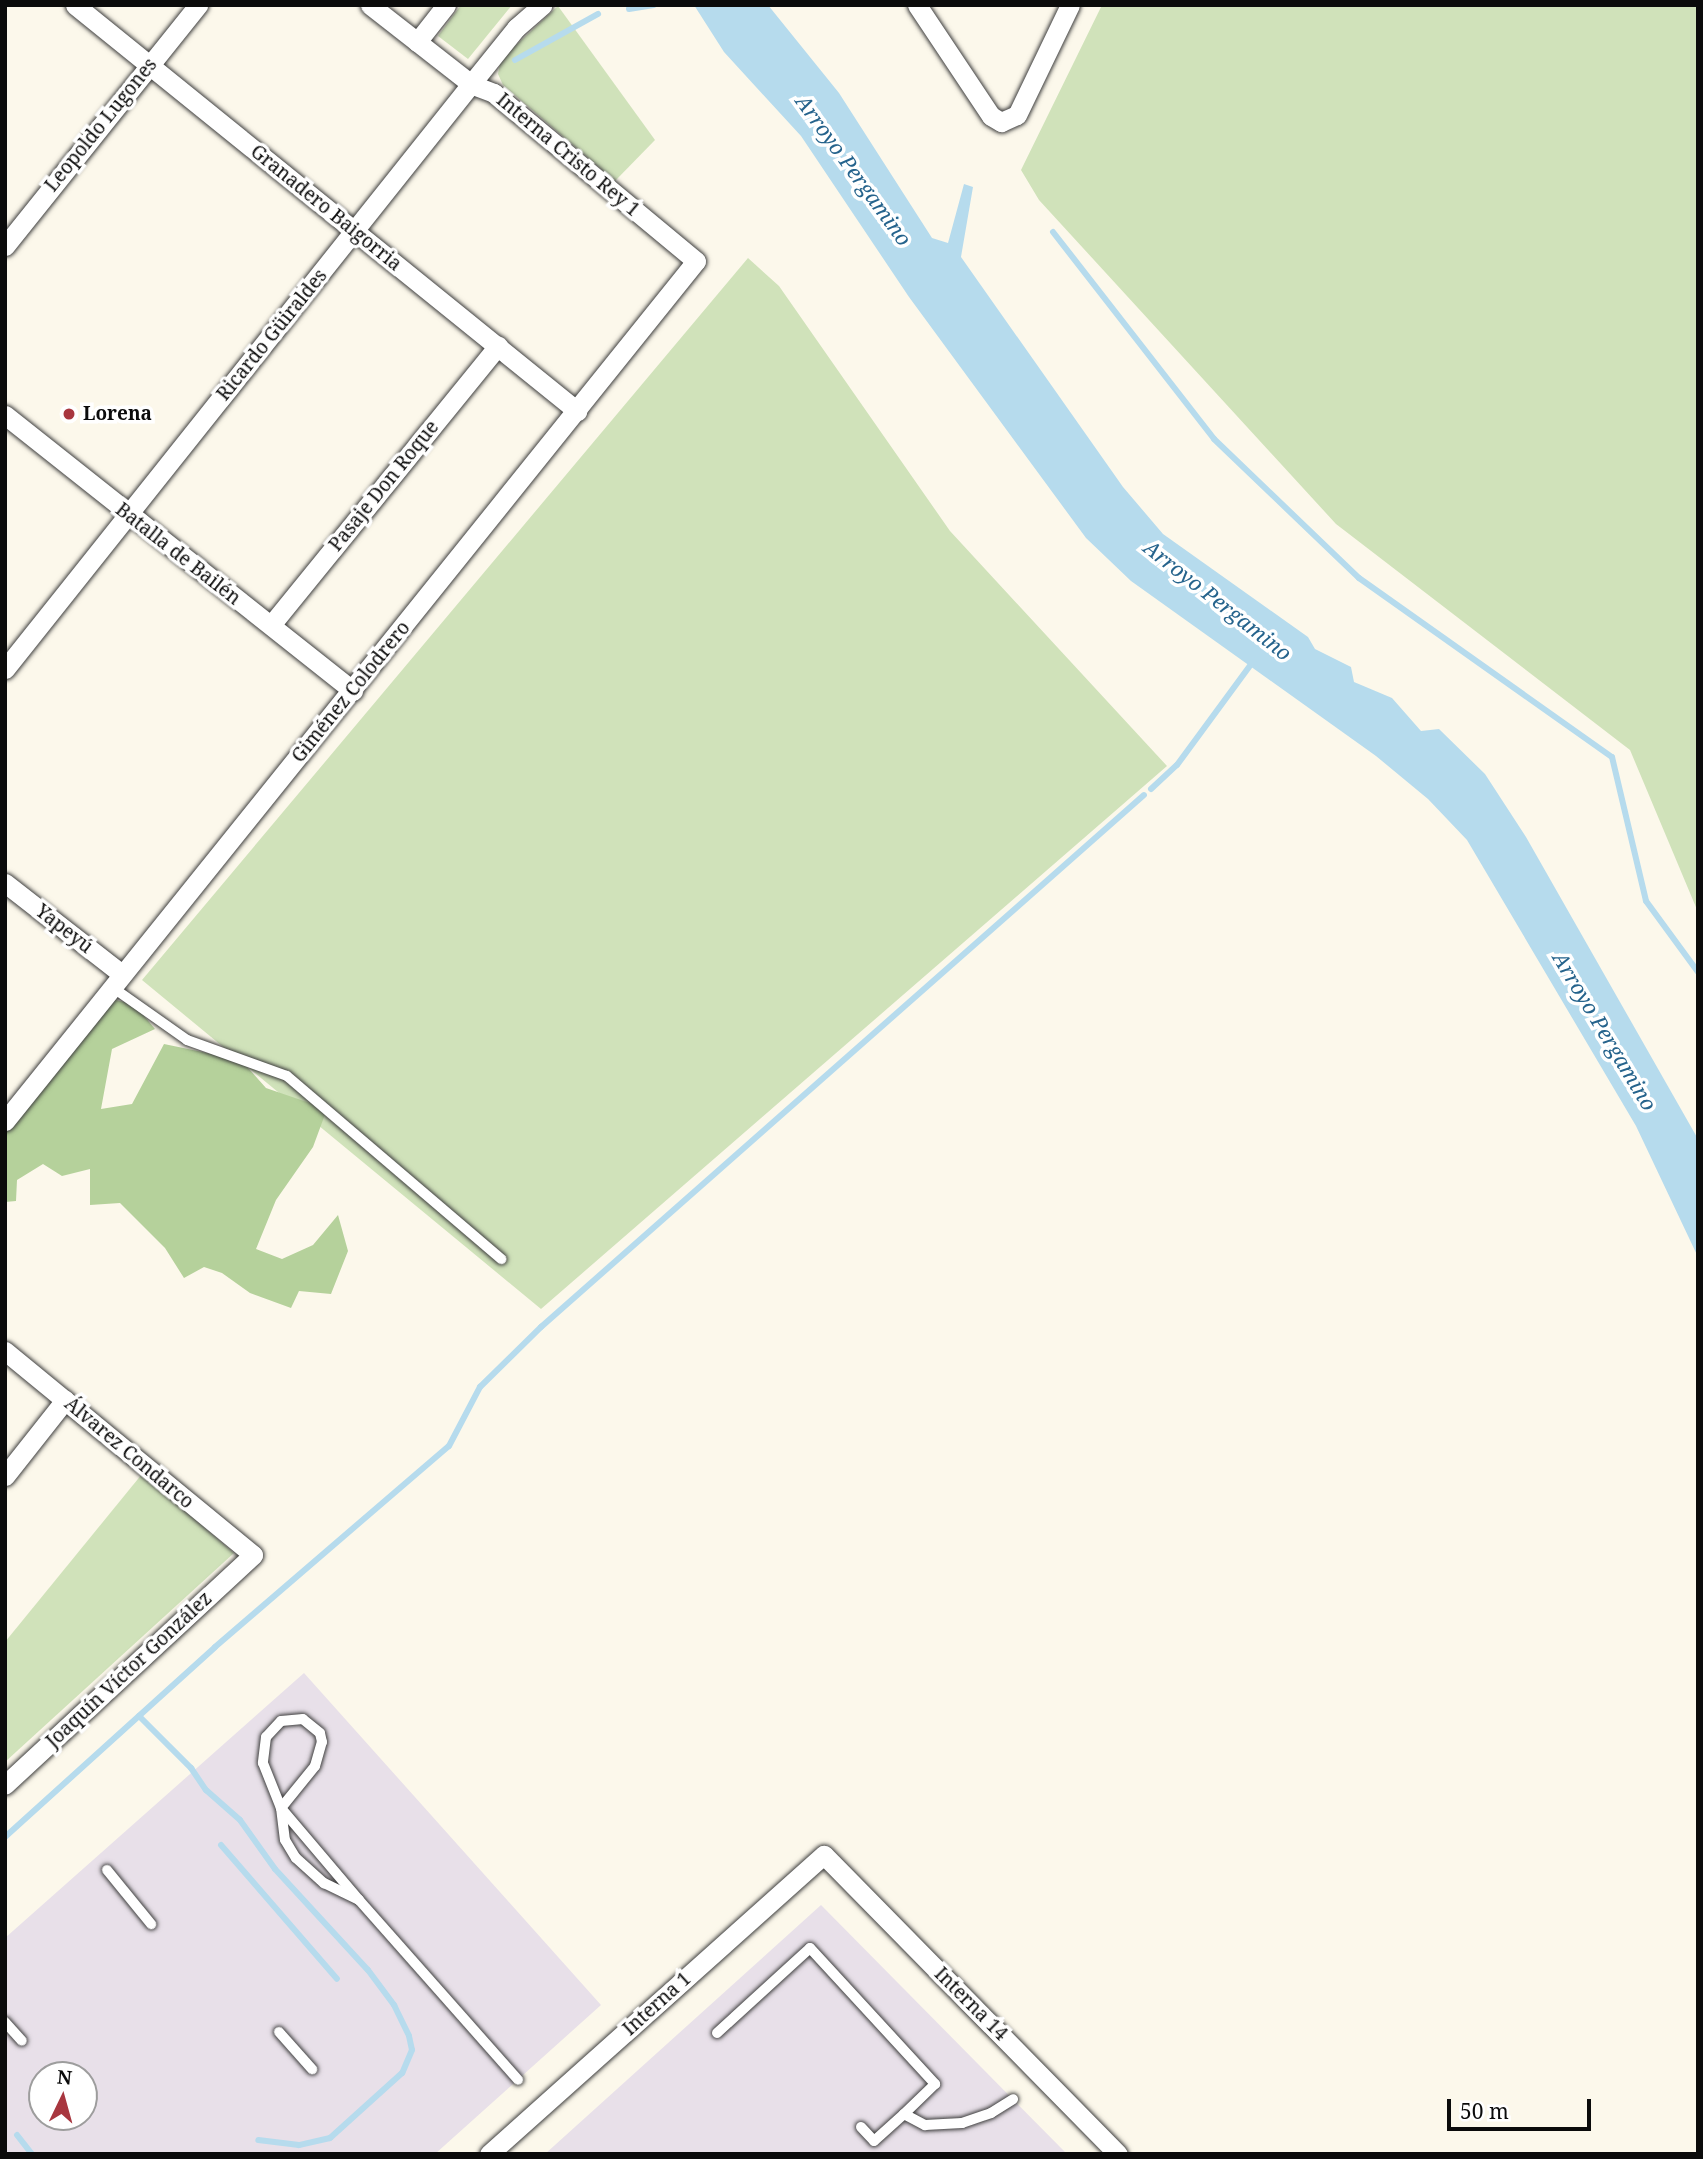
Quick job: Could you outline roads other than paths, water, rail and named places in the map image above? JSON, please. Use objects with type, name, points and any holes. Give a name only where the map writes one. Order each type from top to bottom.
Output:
[{"type":"street","name":"Granadero Baigorria","points":[[75,5],[577,411]]},
{"type":"street","name":"Leopoldo Lugones","points":[[5,246],[198,5]]},
{"type":"street","name":"Interna Cristo Rey 1","points":[[370,5],[471,84],[494,93],[696,261]]},
{"type":"street","points":[[417,42],[446,5]]},
{"type":"street","name":"Ricardo Güiraldes","points":[[5,669],[516,28],[542,5]]},
{"type":"street","points":[[917,5],[992,116],[1009,121],[1017,115],[1070,5]]},
{"type":"street","name":"Giménez Colodrero","points":[[5,1121],[696,261]]},
{"type":"street","name":"Pasaje Don Roque","points":[[271,625],[498,346]]},
{"type":"street","name":"Batalla de Bailén","points":[[5,415],[353,691]]},
{"type":"street","name":"Yapeyú","points":[[5,883],[117,980]]},
{"type":"street","name":"Álvarez Condarco","points":[[5,1351],[253,1555]]},
{"type":"street","points":[[5,1476],[65,1400]]},
{"type":"street","name":"Joaquín Víctor González","points":[[5,1785],[253,1555]]},
{"type":"street","name":"Interna 1","points":[[489,2154],[824,1855]]},
{"type":"street","name":"Interna 14","points":[[824,1855],[1118,2154]]},
{"type":"lane","points":[[117,980],[187,1040],[287,1076],[501,1259]]},
{"type":"lane","points":[[359,1899],[324,1883],[296,1858],[280,1825],[281,1808],[320,1754],[320,1733],[303,1719],[281,1721],[265,1737],[263,1763],[281,1808],[518,2080]]},
{"type":"lane","points":[[107,1870],[152,1924]]},
{"type":"lane","points":[[717,2033],[810,1948],[935,2084],[874,2141],[861,2127]]},
{"type":"lane","points":[[5,2022],[22,2041]]},
{"type":"lane","points":[[279,2032],[312,2069]]},
{"type":"lane","points":[[904,2114],[925,2125],[962,2123],[991,2113],[1013,2099]]},
{"type":"water","name":"Arroyo Pergamino","points":[[694,5],[768,5],[839,93],[932,238],[948,243],[964,184],[973,187],[961,257],[1123,487],[1163,534],[1308,637],[1315,649],[1351,667],[1354,682],[1392,698],[1421,731],[1439,729],[1485,774],[1526,837],[1698,1139],[1698,1257],[1636,1126],[1467,840],[1428,799],[1376,756],[1131,581],[1086,538],[909,297],[801,136],[724,52]]},
{"type":"waterway","points":[[629,9],[654,5]]},
{"type":"waterway","points":[[515,60],[598,14]]},
{"type":"waterway","points":[[1053,232],[1214,439],[1359,578],[1612,757],[1646,901],[1698,972]]},
{"type":"waterway","points":[[1151,789],[1177,765],[1254,660]]},
{"type":"waterway","points":[[5,1837],[215,1647],[449,1446],[480,1387],[541,1327],[1144,795]]},
{"type":"waterway","points":[[139,1716],[191,1768],[206,1790],[240,1820],[275,1869],[368,1970],[394,2005],[409,2036],[412,2050],[402,2073],[330,2138],[299,2145],[258,2140]]},
{"type":"waterway","points":[[221,1845],[337,1979]]},
{"type":"waterway","points":[[17,2135],[32,2154]]},
{"type":"place","name":"Lorena","points":[[69,414]]}]
